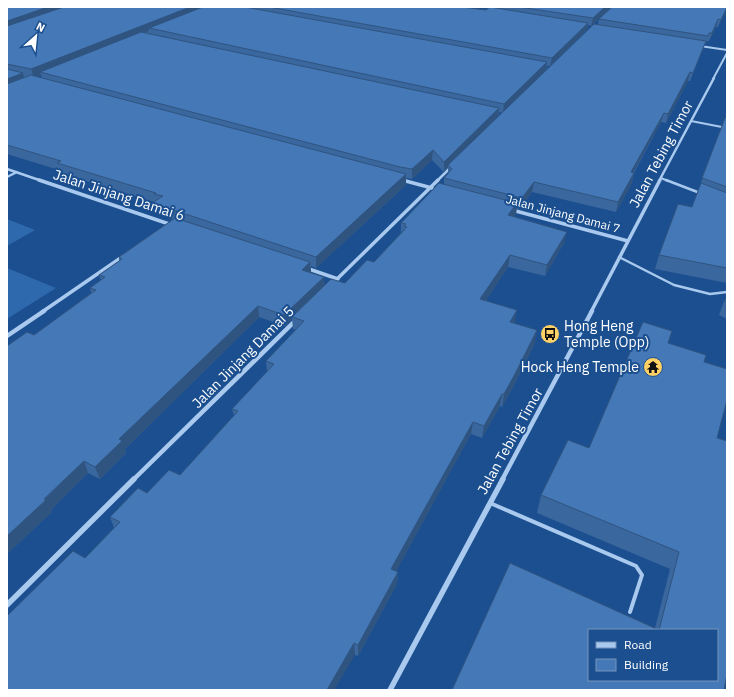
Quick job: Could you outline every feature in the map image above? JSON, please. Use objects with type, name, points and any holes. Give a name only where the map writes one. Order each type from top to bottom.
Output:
[{"type":"street","points":[[697,46],[727,52]]},
{"type":"street","name":"Jalan Tebing Timor","points":[[390,690],[489,502],[577,341],[727,52]]},
{"type":"street","points":[[332,284],[453,166]]},
{"type":"street","name":"Jalan Jinjang Damai 6","points":[[7,169],[178,226]]},
{"type":"street","points":[[7,177],[17,172]]},
{"type":"street","points":[[400,180],[438,190]]},
{"type":"street","name":"Jalan Jinjang Damai 7","points":[[506,208],[628,241]]},
{"type":"street","points":[[164,228],[171,224]]},
{"type":"street","points":[[7,336],[125,256]]},
{"type":"street","points":[[302,267],[338,279]]},
{"type":"street","name":"Jalan Jinjang Damai 5","points":[[7,605],[299,317]]},
{"type":"lane","points":[[691,121],[727,128]]},
{"type":"lane","points":[[661,178],[706,196]]},
{"type":"lane","points":[[619,258],[674,285],[710,294],[727,292]]},
{"type":"lane","points":[[489,502],[636,566],[642,575],[630,612]]},
{"type":"shaded area","points":[[7,219],[35,230],[7,246]]},
{"type":"shaded area","points":[[7,268],[56,288],[7,319]]},
{"type":"building","points":[[7,7],[48,7],[7,21]]},
{"type":"building","points":[[64,7],[190,7],[31,69],[7,64],[7,26]]},
{"type":"building","points":[[203,7],[245,7],[547,62],[504,104],[149,28]]},
{"type":"building","points":[[269,7],[462,7],[486,10],[490,7],[588,23],[552,58]]},
{"type":"building","points":[[519,7],[605,7],[593,18]]},
{"type":"building","points":[[612,7],[727,7],[721,20],[718,19],[712,33],[709,33],[708,36],[599,19]]},
{"type":"building","points":[[594,24],[706,41],[693,73],[690,72],[668,114],[664,113],[631,172],[634,173],[618,202],[534,182],[522,198],[444,178],[452,169],[448,165]]},
{"type":"building","points":[[141,32],[499,108],[444,162],[433,150],[412,169],[40,72]]},
{"type":"building","points":[[7,69],[23,73],[7,79]]},
{"type":"building","points":[[31,75],[406,174],[316,257],[152,203],[163,196],[154,194],[156,193],[57,163],[61,161],[7,145],[7,84]]},
{"type":"building","points":[[725,118],[727,118],[727,187],[702,178]]},
{"type":"building","points":[[439,183],[517,203],[508,215],[567,232],[547,265],[510,255],[480,299],[517,310],[510,322],[537,330],[504,394],[502,394],[484,426],[473,422],[391,569],[398,572],[358,645],[354,643],[327,690],[7,690],[7,616],[73,551],[85,558],[120,522],[110,517],[138,488],[147,493],[169,470],[180,475],[238,411],[232,409],[274,364],[266,361],[304,321],[292,317],[331,279],[345,283],[367,260],[374,262],[407,227],[404,226],[406,224],[401,223]]},
{"type":"building","points":[[701,183],[727,193],[727,268],[659,255],[678,204],[692,207]]},
{"type":"building","points":[[175,218],[310,262],[302,270],[324,277],[284,315],[258,306],[119,439],[122,441],[95,467],[84,461],[44,499],[46,500],[7,536],[7,346],[27,332],[34,335],[96,290],[90,288],[105,277],[99,275],[122,259],[119,257]]},
{"type":"building","points":[[643,322],[672,331],[668,343],[706,355],[704,362],[727,369],[727,400],[717,438],[727,441],[727,674],[724,690],[452,690],[510,563],[657,629],[588,629],[588,681],[718,681],[718,629],[659,629],[679,552],[541,495],[568,440],[589,448]]},
{"type":"place","name":"Hong Heng Temple (Opp)","points":[[550,334]]},
{"type":"place","name":"Hock Heng Temple","points":[[653,367]]}]
